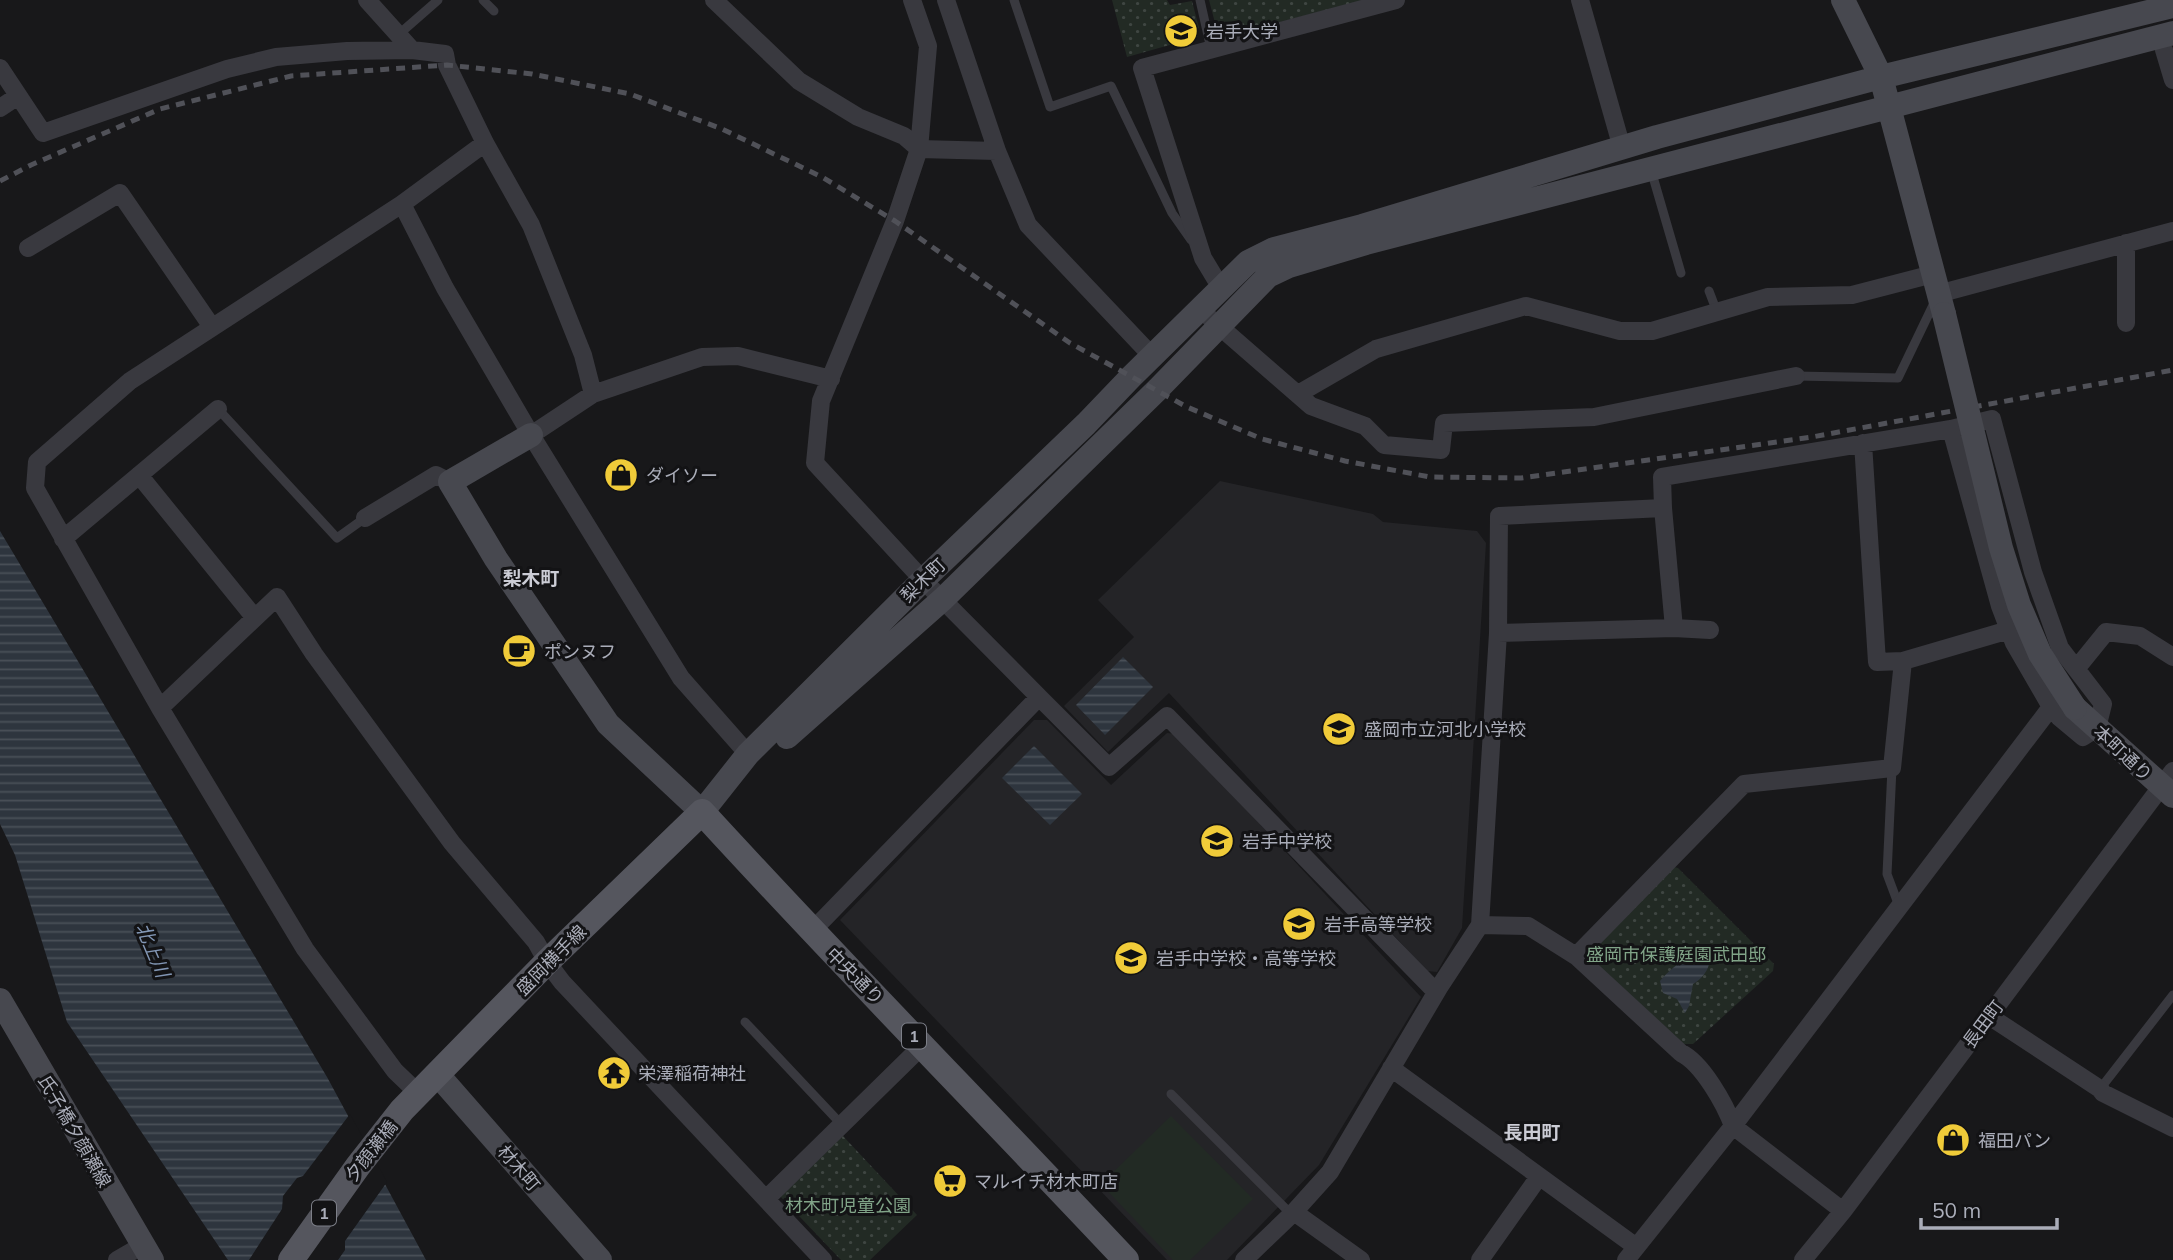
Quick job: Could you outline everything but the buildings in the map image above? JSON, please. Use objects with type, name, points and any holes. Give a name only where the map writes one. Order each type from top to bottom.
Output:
[{"type":"main road","name":"中央通り","points":[[702,812],[811,932],[923,1045],[1126,1260]]},
{"type":"main road","name":"盛岡横手線","points":[[411,1102],[547,962],[702,812]]},
{"type":"main road","name":"夕顔瀬橋","points":[[291,1260],[358,1166],[411,1102]]},
{"type":"street","points":[[367,0],[412,50]]},
{"type":"street","points":[[714,0],[799,81],[858,117],[904,136],[919,149],[997,151]]},
{"type":"street","points":[[912,0],[928,46],[919,149],[895,221],[821,401],[815,463],[923,580],[1109,767],[1167,716],[1436,992]]},
{"type":"street","points":[[946,0],[997,151],[1028,225],[1152,356]]},
{"type":"street","points":[[1221,288],[1203,258],[1142,68],[1396,0]]},
{"type":"street","points":[[1580,0],[1622,148]]},
{"type":"street","name":"本町通り","points":[[1843,0],[1881,77],[2001,548],[2019,605],[2063,708],[2097,728],[2169,785]]},
{"type":"street","name":"梨木町","points":[[702,812],[748,754],[1248,262],[1274,249],[1362,226],[1622,148],[1881,77],[2157,6]]},
{"type":"street","points":[[365,519],[436,475],[450,482],[496,559],[608,724],[702,812],[943,599],[1158,389],[1268,276],[1289,266],[1366,243],[1794,133],[1888,106],[2169,42],[2173,80]]},
{"type":"street","points":[[0,68],[43,132],[227,69],[276,57],[347,51],[412,50],[445,54],[447,65],[485,143],[531,225],[583,355],[593,394]]},
{"type":"street","points":[[0,108],[18,96]]},
{"type":"street","points":[[411,1102],[395,1071],[305,949],[160,708],[35,488],[37,462],[130,381],[402,204],[485,143]]},
{"type":"street","points":[[28,248],[120,193],[212,327]]},
{"type":"street","points":[[402,204],[445,288],[531,435],[681,678],[748,754]]},
{"type":"street","points":[[1298,394],[1376,349],[1526,306],[1620,331],[1652,331],[1768,297],[1938,294],[2173,231]]},
{"type":"street","points":[[2126,243],[2126,323]]},
{"type":"street","points":[[1200,310],[1269,373],[1311,406],[1365,426],[1384,445],[1441,450],[1444,423],[1594,417],[1796,376]]},
{"type":"street","points":[[450,482],[531,435],[593,394],[702,357],[738,356],[831,379]]},
{"type":"street","points":[[63,539],[218,409]]},
{"type":"street","points":[[1674,628],[1662,477],[1951,429],[1992,419],[2033,572],[2060,648],[2103,704],[2097,728]]},
{"type":"street","points":[[1391,1069],[1538,1178],[1630,1253],[1732,1126],[1899,906],[2063,708],[2014,643],[2000,606],[1951,429]]},
{"type":"street","points":[[1863,443],[1877,662],[1903,661],[2009,630]]},
{"type":"street","points":[[139,475],[255,618]]},
{"type":"street","points":[[1244,1260],[1330,1172],[1436,992],[1480,925],[1498,633],[1499,516],[1663,508]]},
{"type":"street","points":[[160,708],[277,597],[314,654],[444,832],[536,942],[562,982],[823,1260]]},
{"type":"street","points":[[1498,633],[1674,628],[1710,630]]},
{"type":"street","points":[[2076,669],[2106,632],[2140,636],[2173,657]]},
{"type":"street","points":[[1576,956],[1744,783],[1892,768],[1903,661]]},
{"type":"street","points":[[811,932],[1039,697]]},
{"type":"street","name":"長田町","points":[[1803,1260],[2169,785]]},
{"type":"street","points":[[1480,925],[1528,926],[1576,956],[1681,1052],[1693,1059],[1728,1112],[1732,1126],[1843,1211]]},
{"type":"street","name":"氏子橋夕顔瀬線","points":[[0,1000],[148,1252]]},
{"type":"street","points":[[1989,1016],[2103,1093],[2173,1128]]},
{"type":"street","points":[[767,1198],[923,1045]]},
{"type":"street","name":"材木町","points":[[438,1075],[600,1260]]},
{"type":"street","points":[[1480,1260],[1538,1178]]},
{"type":"street","points":[[1292,1213],[1361,1260]]},
{"type":"street","points":[[117,1260],[148,1252]]},
{"type":"lane","points":[[398,35],[438,0]]},
{"type":"lane","points":[[483,0],[494,11]]},
{"type":"lane","points":[[1014,0],[1050,107],[1111,86],[1172,213],[1203,258]]},
{"type":"lane","points":[[1200,0],[1211,49]]},
{"type":"lane","points":[[1651,168],[1681,273]]},
{"type":"lane","points":[[1709,291],[1717,312]]},
{"type":"lane","points":[[1796,376],[1898,378],[1938,294]]},
{"type":"lane","points":[[218,409],[337,538],[365,519]]},
{"type":"lane","points":[[1892,768],[1887,874],[1899,906]]},
{"type":"lane","points":[[2100,1089],[2173,995]]},
{"type":"lane","points":[[745,1022],[842,1125]]},
{"type":"lane","points":[[1171,1094],[1292,1213]]},
{"type":"shaded area","name":"盛岡市立河北小学校","points":[[1220,481],[1373,514],[1383,522],[1477,531],[1486,543],[1462,928],[1437,972],[1427,971],[1169,693],[1108,752],[1064,706],[1134,637],[1098,600]]},
{"type":"shaded area","name":"岩手中学校・高等学校","points":[[1034,720],[1047,720],[1111,785],[1167,733],[1176,734],[1421,997],[1319,1165],[1227,1260],[1167,1260],[840,920]]},
{"type":"green space","points":[[1112,0],[1167,0],[1170,5],[1192,1],[1199,28],[1198,37],[1127,57]]},
{"type":"green space","points":[[1209,0],[1365,0],[1219,38]]},
{"type":"green space","name":"盛岡市保護庭園武田邸","points":[[1674,867],[1774,964],[1773,971],[1693,1044],[1683,1044],[1587,958],[1587,953]]},
{"type":"green space","points":[[1171,1116],[1253,1199],[1190,1260],[1173,1260],[1101,1184]]},
{"type":"green space","name":"材木町児童公園","points":[[842,1135],[917,1215],[870,1260],[841,1260],[779,1195]]},
{"type":"water","name":"北上川","points":[[0,531],[327,1077],[426,1260],[228,1260],[67,1022],[15,855],[0,824]]},
{"type":"water","points":[[1123,657],[1153,687],[1105,735],[1076,705]]},
{"type":"water","points":[[1034,746],[1082,794],[1050,825],[1002,778]]},
{"type":"water","points":[[1702,951],[1708,953],[1708,967],[1704,975],[1693,984],[1685,1013],[1677,999],[1663,993],[1660,981],[1679,963]]},
{"type":"pier","points":[[350,1114],[387,1182],[345,1241],[345,1250],[338,1260],[249,1260],[282,1209],[283,1196],[297,1178],[303,1176]]},
{"type":"railway","points":[[0,181],[160,109],[291,76],[447,65],[532,74],[630,94],[722,129],[822,177],[895,221],[1070,343],[1187,407],[1262,439],[1345,461],[1430,477],[1521,478],[1812,437],[2173,370]]},
{"type":"place","name":"岩手大学","points":[[1181,31]]},
{"type":"place","name":"ダイソー","points":[[621,475]]},
{"type":"place","name":"ポンヌフ","points":[[519,651]]},
{"type":"place","name":"盛岡市立河北小学校","points":[[1339,729]]},
{"type":"place","name":"岩手中学校","points":[[1217,841]]},
{"type":"place","name":"岩手高等学校","points":[[1299,924]]},
{"type":"place","name":"岩手中学校・高等学校","points":[[1131,958]]},
{"type":"place","name":"栄澤稲荷神社","points":[[614,1073]]},
{"type":"place","name":"福田パン","points":[[1953,1140]]},
{"type":"place","name":"マルイチ材木町店","points":[[950,1181]]},
{"type":"district","name":"梨木町","points":[[531,578]]},
{"type":"district","name":"長田町","points":[[1532,1132]]}]
